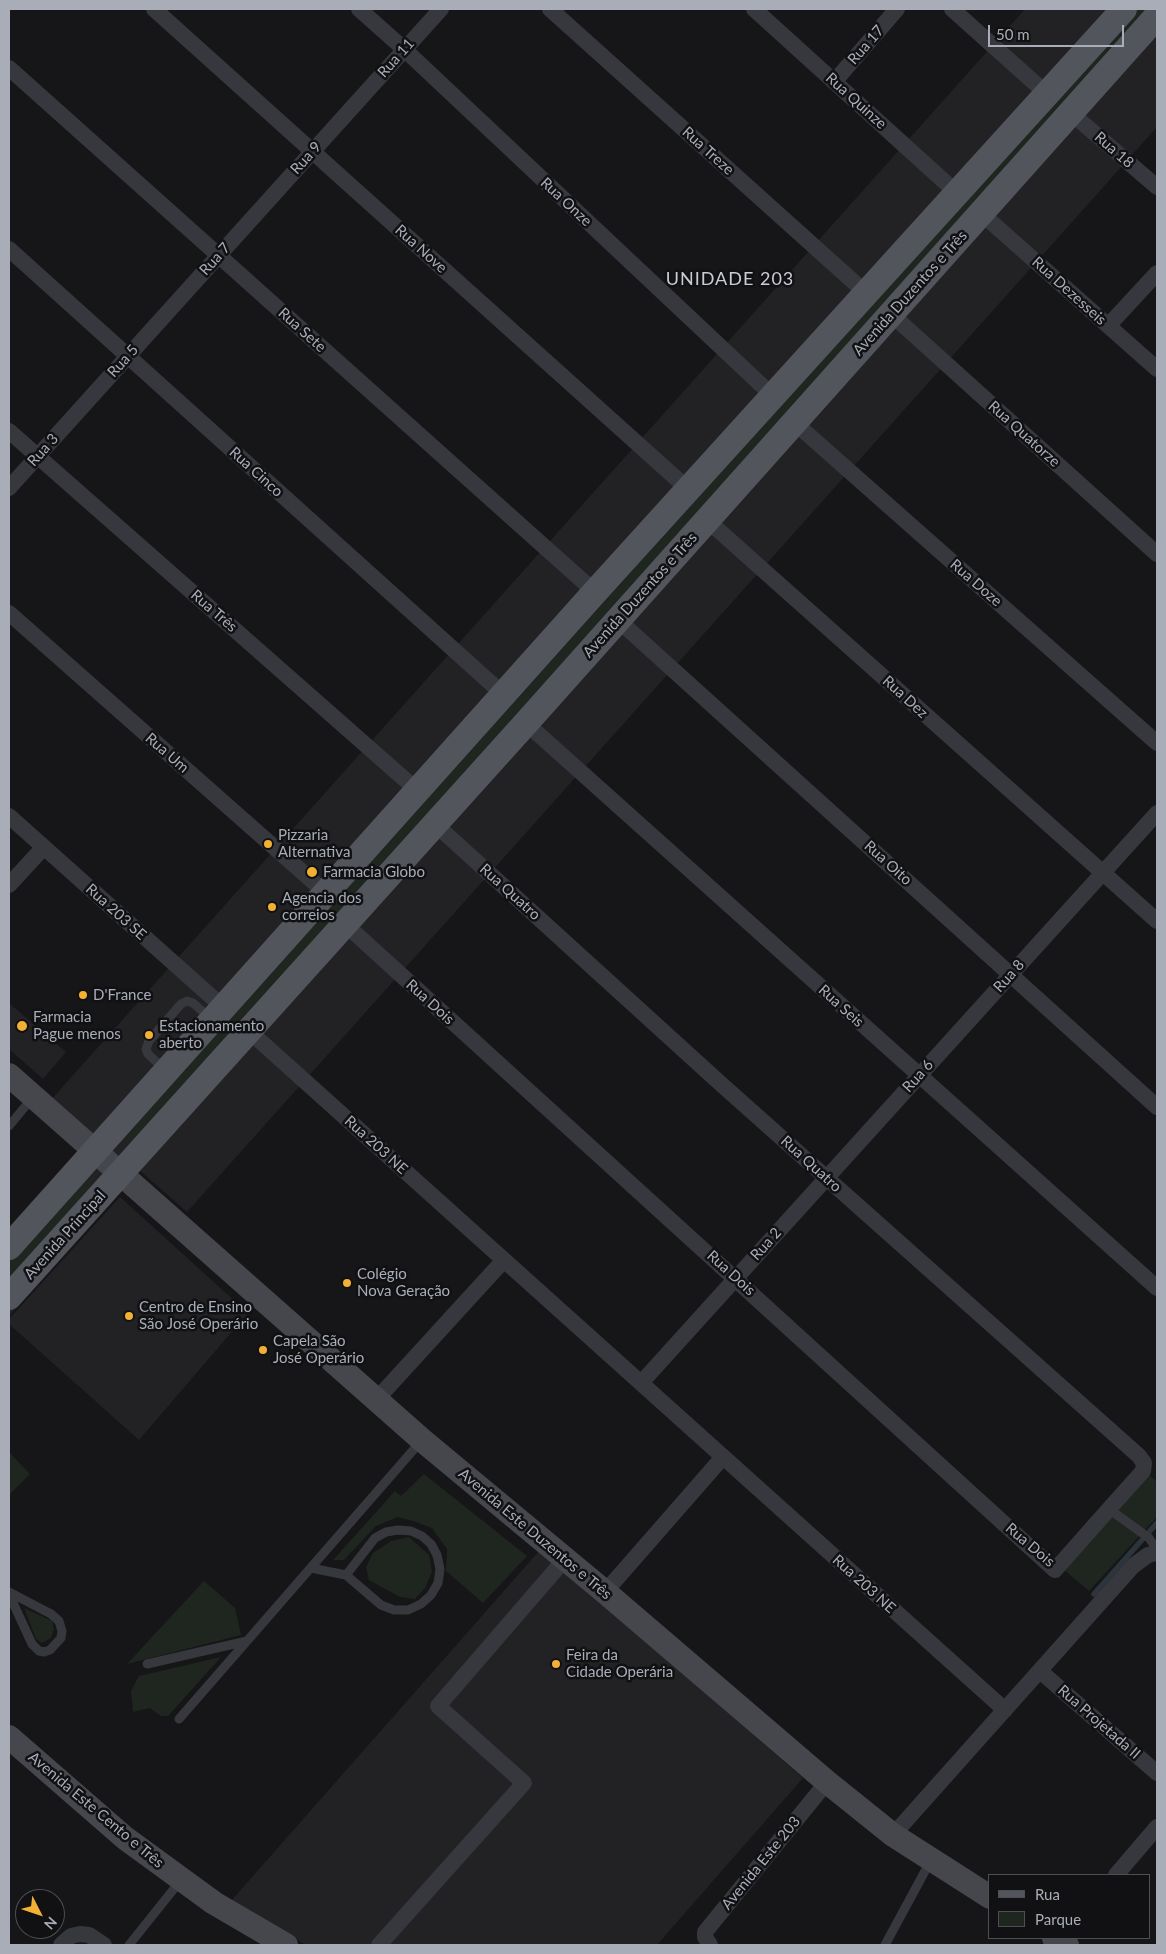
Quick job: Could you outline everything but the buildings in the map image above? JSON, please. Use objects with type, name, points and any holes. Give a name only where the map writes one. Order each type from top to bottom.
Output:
[{"type":"main road","points":[[9,1247],[595,592],[1124,9]]},
{"type":"main road","name":"Avenida Duzentos e Três","points":[[121,1172],[526,723],[1157,16]]},
{"type":"main road","name":"Avenida Este Duzentos e Três","points":[[9,1075],[422,1440],[606,1592],[827,1782],[893,1835],[988,1896]]},
{"type":"main road","name":"Avenida Principal","points":[[9,1297],[121,1172]]},
{"type":"main road","name":"Avenida Este Cento e Três","points":[[9,1737],[125,1838],[214,1904],[286,1945]]},
{"type":"street","name":"Rua Nove","points":[[154,9],[688,489]]},
{"type":"street","name":"Rua Onze","points":[[358,9],[404,49],[773,396]]},
{"type":"street","name":"Rua 11","points":[[352,107],[441,9]]},
{"type":"street","name":"Rua Treze","points":[[550,9],[866,293]]},
{"type":"street","name":"Rua Quinze","points":[[754,9],[957,193]]},
{"type":"street","name":"Rua 17","points":[[834,82],[897,9]]},
{"type":"street","points":[[952,9],[1047,94]]},
{"type":"street","name":"Rua Sete","points":[[9,68],[595,592]]},
{"type":"street","name":"Rua 9","points":[[261,209],[352,107]]},
{"type":"street","name":"Rua 18","points":[[1071,113],[1157,187]]},
{"type":"street","name":"Rua 7","points":[[170,310],[261,209]]},
{"type":"street","name":"Rua Dezesseis","points":[[981,213],[1157,369]]},
{"type":"street","name":"Rua Cinco","points":[[9,249],[504,695]]},
{"type":"street","points":[[1108,326],[1157,273]]},
{"type":"street","name":"Rua 5","points":[[77,412],[170,310]]},
{"type":"street","name":"Rua Quatorze","points":[[891,314],[1157,554]]},
{"type":"street","name":"Rua 3","points":[[9,488],[77,412]]},
{"type":"street","name":"Rua Doze","points":[[794,423],[1157,743]]},
{"type":"street","name":"Rua Três","points":[[9,431],[418,791]]},
{"type":"street","name":"Rua Dez","points":[[707,520],[1157,921]]},
{"type":"street","name":"Rua Um","points":[[9,614],[326,893]]},
{"type":"street","name":"Rua Oito","points":[[618,620],[1157,1107]]},
{"type":"street","name":"Rua Seis","points":[[526,723],[1157,1288]]},
{"type":"street","name":"Rua 203 SE","points":[[9,816],[44,847],[218,1014]]},
{"type":"street","points":[[1102,873],[1152,818]]},
{"type":"street","name":"Rua Quatro","points":[[435,824],[826,1178],[1139,1456],[1144,1463],[1143,1470],[1109,1509]]},
{"type":"street","points":[[9,885],[44,847]]},
{"type":"street","name":"Rua 8","points":[[964,1026],[1102,873]]},
{"type":"street","name":"Rua Dois","points":[[345,924],[1055,1570],[1109,1509]]},
{"type":"street","name":"Rua 6","points":[[826,1178],[964,1026]]},
{"type":"street","name":"Rua 203 NE","points":[[249,1031],[1005,1710]]},
{"type":"street","name":"Rua 2","points":[[641,1383],[826,1178]]},
{"type":"street","points":[[376,1400],[504,1260]]},
{"type":"street","points":[[606,1592],[723,1457]]},
{"type":"street","points":[[893,1835],[1133,1566],[1154,1548]]},
{"type":"street","points":[[379,1945],[524,1783],[438,1706],[565,1559]]},
{"type":"street","name":"Rua Projetada II","points":[[1040,1671],[1157,1773]]},
{"type":"street","name":"Avenida Este 203","points":[[710,1945],[705,1937],[705,1932],[827,1782]]},
{"type":"street","points":[[1117,1874],[1157,1827]]},
{"type":"street","points":[[62,1944],[71,1936],[80,1934],[89,1935],[104,1945]]},
{"type":"lane","points":[[9,1126],[34,1096]]},
{"type":"lane","points":[[179,1719],[422,1440]]},
{"type":"lane","points":[[1109,1509],[1137,1528],[1154,1548]]},
{"type":"lane","points":[[311,1568],[346,1575],[381,1605],[394,1610],[408,1610],[421,1604],[431,1595],[438,1583],[440,1569],[437,1555],[431,1544],[422,1536],[410,1531],[398,1530],[386,1532],[375,1538],[346,1575]]},
{"type":"lane","points":[[9,1593],[51,1614],[59,1621],[62,1631],[61,1638],[50,1650],[39,1651],[32,1644],[9,1593]]},
{"type":"lane","points":[[148,1664],[247,1641]]},
{"type":"lane","points":[[885,1945],[931,1860]]},
{"type":"lane","points":[[129,1945],[181,1879]]},
{"type":"shaded area","points":[[1025,9],[1157,9],[1157,127],[187,1212],[138,1169],[9,1316],[9,1235],[85,1152],[41,1111]]},
{"type":"shaded area","name":"Farmacia Pague menos","points":[[9,1003],[66,1052],[43,1079],[9,1049]]},
{"type":"shaded area","name":"Centro de Ensino São José Operário","points":[[120,1197],[248,1313],[139,1440],[9,1324],[9,1319]]},
{"type":"shaded area","name":"Feira da Cidade Operária","points":[[540,1550],[803,1778],[657,1945],[306,1945],[231,1901]]},
{"type":"green space","points":[[1138,9],[1154,9],[134,1143],[125,1135]]},
{"type":"green space","points":[[85,1177],[95,1186],[9,1281],[9,1261]]},
{"type":"green space","points":[[9,1452],[30,1474],[9,1495]]},
{"type":"green space","points":[[424,1474],[527,1556],[483,1603],[446,1571],[447,1549],[432,1528],[413,1521],[398,1517],[376,1526],[344,1560],[333,1560],[395,1491],[401,1496]]},
{"type":"green space","points":[[1148,1474],[1157,1482],[1157,1517],[1089,1591],[1063,1569]]},
{"type":"green space","points":[[409,1537],[429,1555],[432,1572],[425,1588],[415,1599],[400,1597],[369,1580],[366,1567],[373,1553],[391,1541]]},
{"type":"green space","points":[[204,1581],[235,1608],[241,1635],[127,1664]]},
{"type":"green space","points":[[24,1608],[52,1621],[54,1629],[51,1638],[42,1643],[36,1639]]},
{"type":"green space","points":[[221,1657],[168,1716],[161,1716],[150,1708],[133,1712],[131,1691],[139,1676]]},
{"type":"waterway","points":[[1094,1594],[1157,1523]]},
{"type":"place","name":"Pizzaria Alternativa","points":[[268,844]]},
{"type":"place","name":"Farmacia Globo","points":[[312,872]]},
{"type":"place","name":"Agencia dos correios","points":[[272,907]]},
{"type":"place","name":"D'France","points":[[83,995]]},
{"type":"place","name":"Farmacia Pague menos","points":[[22,1026]]},
{"type":"place","name":"Estacionamento aberto","points":[[149,1035]]},
{"type":"place","name":"Colégio Nova Geração","points":[[347,1283]]},
{"type":"place","name":"Centro de Ensino São José Operário","points":[[129,1316]]},
{"type":"place","name":"Capela São José Operário","points":[[263,1350]]},
{"type":"place","name":"Feira da Cidade Operária","points":[[556,1664]]},
{"type":"district","name":"UNIDADE 203","points":[[730,279]]}]
